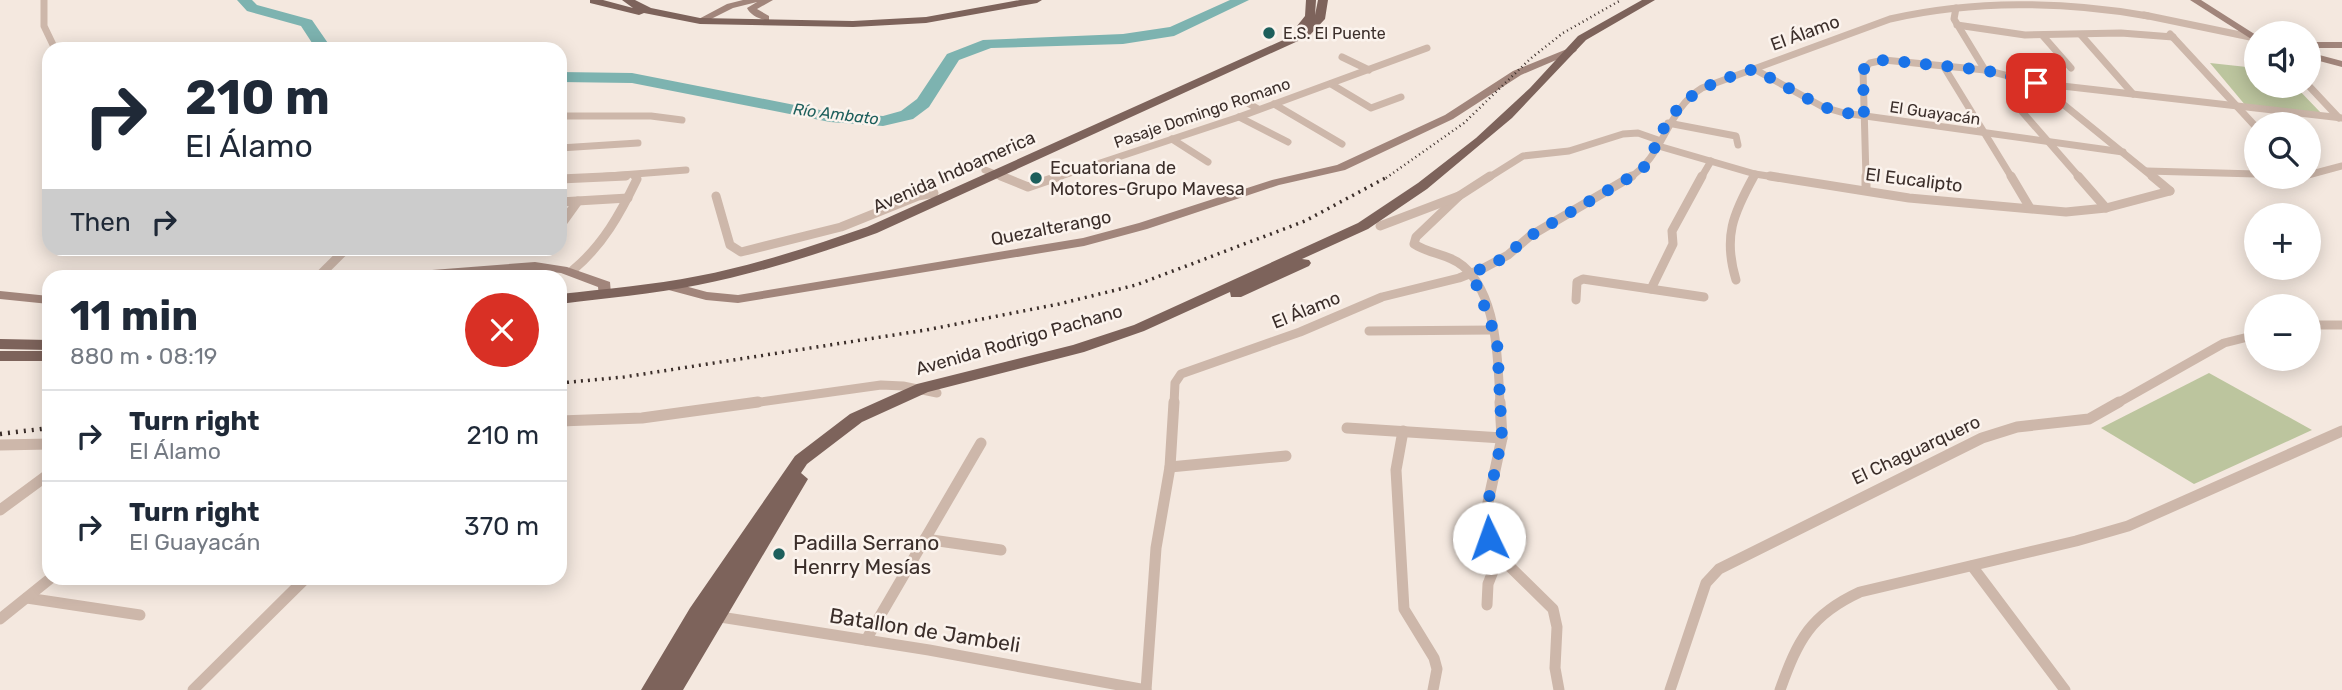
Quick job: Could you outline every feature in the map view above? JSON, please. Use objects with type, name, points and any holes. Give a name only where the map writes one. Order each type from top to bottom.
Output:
[{"type":"main road","points":[[592,0],[641,12],[704,18],[888,23],[926,20],[1037,0]]},
{"type":"main road","points":[[627,0],[657,13]]},
{"type":"main road","points":[[641,0],[704,18],[873,19],[940,13],[1013,0]]},
{"type":"main road","name":"Avenida Indoamerica","points":[[567,290],[670,286],[742,271],[810,252],[872,230],[1297,30],[1311,16],[1311,0]]},
{"type":"main road","name":"Avenida Rodrigo Pachano","points":[[652,690],[696,614],[801,460],[856,418],[930,391],[1078,349],[1139,328],[1363,226],[1496,127],[1595,28],[1650,0]]},
{"type":"main road","name":"Avenida Rodrigo Pachano","points":[[673,690],[800,478],[818,457],[868,422],[930,391],[1084,355],[1142,335],[1329,252],[1380,226],[1468,162],[1509,126],[1595,35],[1661,0]]},
{"type":"main road","name":"Avenida Indoamerica","points":[[567,297],[756,257],[862,224],[934,193],[991,173],[1305,34],[1320,19],[1326,3]]},
{"type":"main road","points":[[0,344],[42,345]]},
{"type":"main road","points":[[0,356],[42,356]]},
{"type":"street","points":[[44,0],[41,11],[44,30],[51,42]]},
{"type":"street","points":[[592,0],[603,0]]},
{"type":"street","points":[[704,18],[754,0]]},
{"type":"street","points":[[766,18],[752,8],[768,0]]},
{"type":"street","points":[[2076,0],[2119,7],[2164,21],[2244,37]]},
{"type":"street","points":[[2195,0],[2244,32]]},
{"type":"street","name":"El Álamo","points":[[1170,467],[1175,383],[1185,371],[1300,332],[1382,297],[1472,273],[1497,262],[1530,236],[1639,172],[1647,163],[1668,123],[1690,95],[1704,86],[1921,11],[1985,3],[2066,5],[2148,16]]},
{"type":"street","points":[[1956,8],[1953,13],[1957,25],[1984,70]]},
{"type":"street","points":[[2164,21],[2173,37],[2244,115]]},
{"type":"street","points":[[1957,25],[2043,36],[2121,33],[2173,37]]},
{"type":"street","points":[[2081,35],[2133,94]]},
{"type":"street","points":[[2043,36],[2071,68]]},
{"type":"street","points":[[2321,45],[2342,45]]},
{"type":"street","name":"Pasaje Domingo Romano","points":[[991,173],[1028,187],[1239,117],[1427,48]]},
{"type":"street","name":"Quezalterango","points":[[670,286],[706,296],[737,299],[1084,242],[1143,226],[1276,182],[1341,169],[1465,109],[1517,73],[1572,50]]},
{"type":"street","points":[[1342,57],[1369,70]]},
{"type":"street","points":[[2321,58],[2342,64]]},
{"type":"street","points":[[1866,190],[1863,70],[1870,63],[1901,61],[1984,70],[2036,83],[2341,119]]},
{"type":"street","points":[[1944,67],[2030,208]]},
{"type":"street","name":"El Guayacán","points":[[1754,69],[1823,107],[1864,117],[2123,152]]},
{"type":"street","points":[[2036,83],[2147,170],[2244,174]]},
{"type":"street","points":[[1331,84],[1371,108],[1401,97]]},
{"type":"street","points":[[2321,98],[2341,119]]},
{"type":"street","points":[[1241,99],[1258,109]]},
{"type":"street","points":[[2011,99],[2106,208]]},
{"type":"street","points":[[1274,104],[1342,144]]},
{"type":"street","points":[[567,116],[651,116],[682,120]]},
{"type":"street","points":[[1239,117],[1288,142]]},
{"type":"street","points":[[1668,123],[1736,136],[1738,145]]},
{"type":"street","name":"El Eucalipto","points":[[1380,226],[1459,196],[1523,156],[1569,151],[1623,134],[1638,134],[1711,162],[1755,174],[1909,198],[2066,212],[2106,208],[2170,191],[2147,170]]},
{"type":"street","points":[[1172,139],[1208,162]]},
{"type":"street","points":[[567,148],[638,143]]},
{"type":"street","points":[[1651,289],[1673,244],[1672,231],[1711,162]]},
{"type":"street","points":[[2321,172],[2342,166]]},
{"type":"street","points":[[567,179],[635,176],[686,170]]},
{"type":"street","points":[[1736,280],[1728,258],[1727,238],[1734,212],[1755,174]]},
{"type":"street","points":[[573,270],[598,249],[628,198],[637,179],[635,176]]},
{"type":"street","points":[[716,196],[730,245],[741,252],[815,235],[874,216],[924,194],[934,193]]},
{"type":"street","points":[[1459,196],[1416,237],[1414,244],[1460,262],[1472,273],[1497,340],[1502,438],[1484,521],[1499,556],[1553,609],[1557,617],[1553,657],[1557,684]]},
{"type":"street","points":[[567,202],[628,198]]},
{"type":"street","points":[[567,216],[578,201]]},
{"type":"street","points":[[325,270],[339,256]]},
{"type":"street","points":[[483,270],[534,266],[573,270],[605,289]]},
{"type":"street","points":[[1576,300],[1579,280],[1704,297]]},
{"type":"street","points":[[0,296],[42,299]]},
{"type":"street","points":[[2321,325],[2342,325]]},
{"type":"street","points":[[1369,331],[1493,330]]},
{"type":"street","name":"El Chaguarquero","points":[[1670,690],[1706,583],[1719,569],[1982,438],[2017,427],[2088,419],[2224,343],[2244,338]]},
{"type":"street","points":[[567,421],[642,418],[881,385],[930,391]]},
{"type":"street","points":[[1347,428],[1502,438]]},
{"type":"street","points":[[1780,690],[1801,638],[1816,617],[1836,602],[1860,592],[2128,526],[2342,431]]},
{"type":"street","points":[[1403,432],[1396,470],[1404,609],[1434,658],[1437,669],[1433,690]]},
{"type":"street","points":[[866,640],[981,443]]},
{"type":"street","points":[[0,445],[42,444]]},
{"type":"street","points":[[1146,690],[1156,548],[1170,467],[1286,456]]},
{"type":"street","points":[[0,510],[42,479]]},
{"type":"street","points":[[925,539],[1001,550]]},
{"type":"street","points":[[1487,605],[1488,584],[1499,556]]},
{"type":"street","points":[[1972,566],[2065,690]]},
{"type":"street","points":[[1,617],[43,585]]},
{"type":"street","points":[[193,690],[299,585]]},
{"type":"street","points":[[27,598],[140,615]]},
{"type":"street","name":"Batallon de Jambeli","points":[[696,614],[866,640],[1105,685],[1146,690]]},
{"type":"green space","points":[[2210,63],[2244,67],[2244,98],[2307,98],[2320,112],[2310,112],[2246,106]]},
{"type":"green space","points":[[2209,373],[2312,430],[2194,484],[2101,428]]},
{"type":"waterway","name":"Río Ambato","points":[[244,0],[252,8],[307,23],[319,42]]},
{"type":"waterway","name":"Río Ambato","points":[[567,77],[632,78],[830,117],[883,121],[907,115],[923,103],[953,57],[989,43],[1123,39],[1174,31],[1242,0]]},
{"type":"railway","points":[[1388,176],[1464,123],[1530,59],[1563,33],[1621,0]]},
{"type":"railway","points":[[567,382],[624,377],[926,330],[1059,304],[1136,285],[1305,221],[1388,176]]},
{"type":"railway","points":[[0,434],[42,429]]},
{"type":"place","name":"E.S. El Puente","points":[[1269,33]]},
{"type":"place","name":"Ecuatoriana de Motores-Grupo Mavesa","points":[[1036,178]]},
{"type":"place","name":"Padilla Serrano Henrry Mesías","points":[[779,554]]},
{"type":"route","points":[[1489,538],[1484,521],[1502,438],[1497,340],[1472,273],[1497,262],[1530,236],[1639,172],[1647,163],[1673,115],[1690,95],[1704,86],[1738,74],[1754,69],[1823,107],[1864,117],[1863,70],[1870,63],[1884,60],[1984,70],[2036,83]]}]
